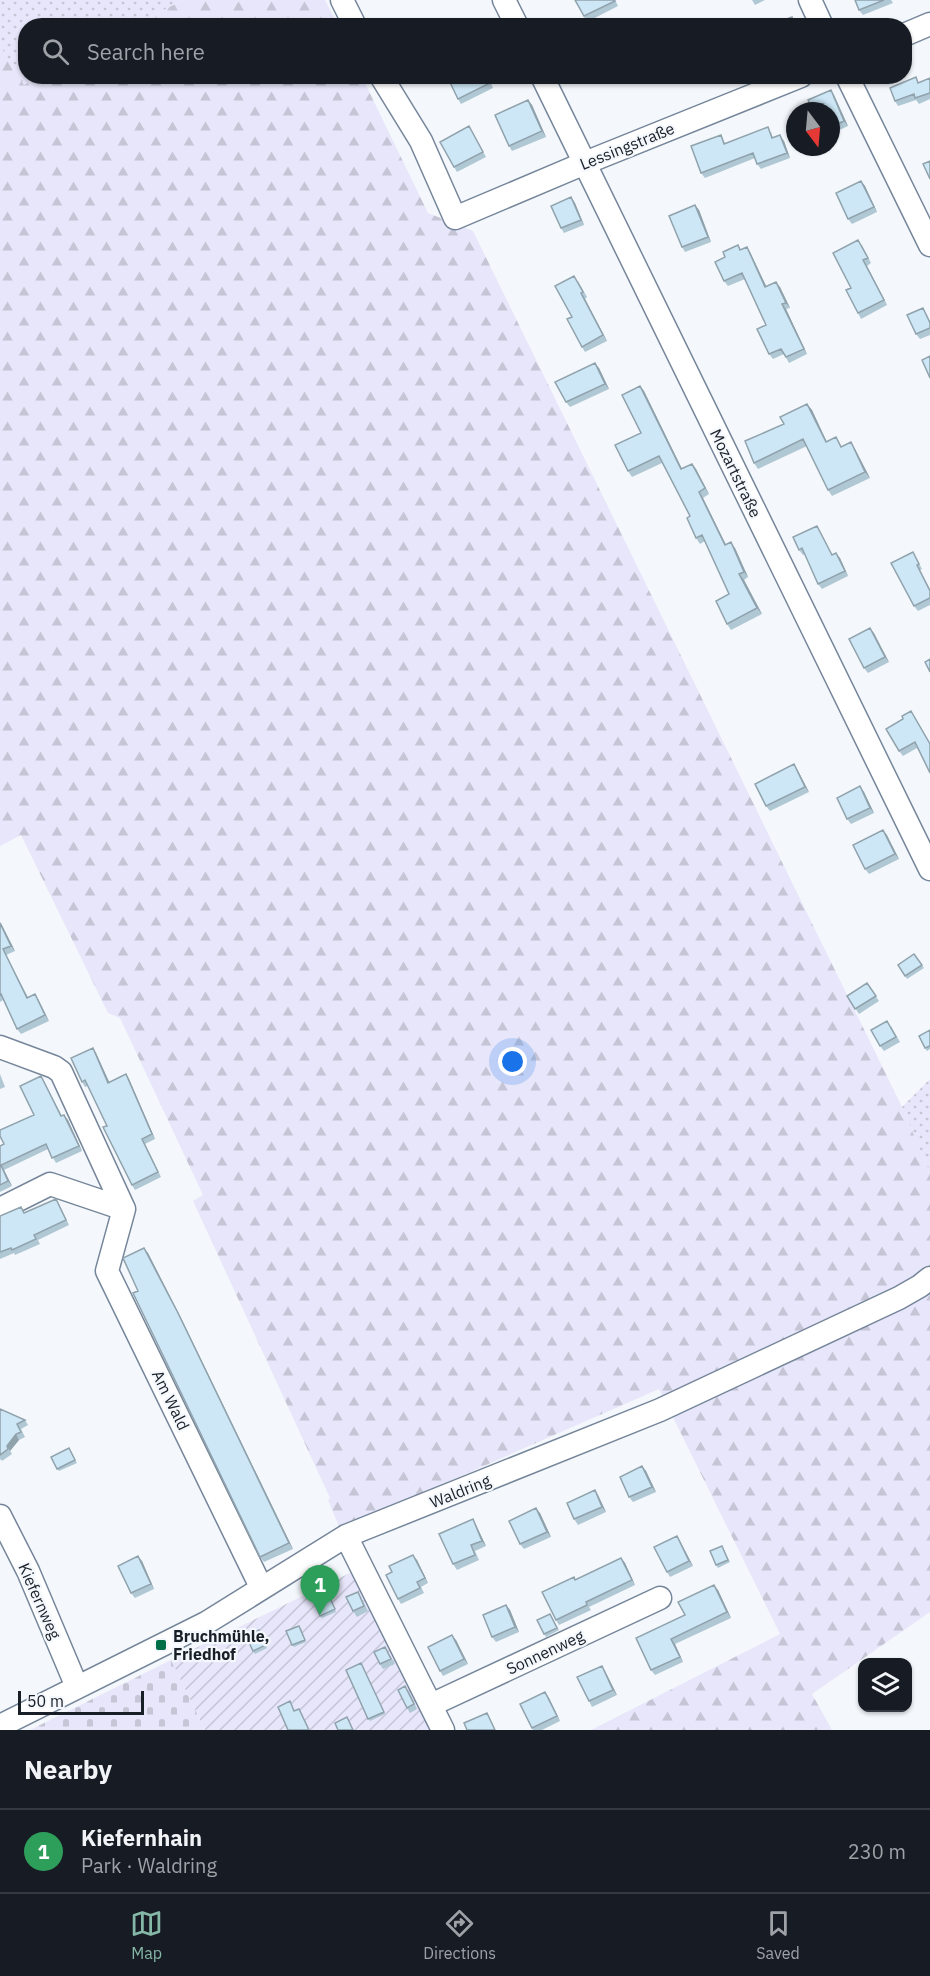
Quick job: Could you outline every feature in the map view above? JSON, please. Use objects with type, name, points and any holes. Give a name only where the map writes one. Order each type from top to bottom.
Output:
[{"type":"street","points":[[342,0],[351,18]]},
{"type":"street","points":[[504,0],[513,18]]},
{"type":"street","points":[[810,0],[818,18]]},
{"type":"street","points":[[912,32],[930,24]]},
{"type":"street","name":"Lessingstraße","points":[[386,84],[421,141],[455,218],[781,84]]},
{"type":"street","name":"Mozartstraße","points":[[546,84],[930,869]]},
{"type":"street","points":[[851,84],[930,245]]},
{"type":"street","points":[[0,1047],[62,1072],[124,1209]]},
{"type":"street","points":[[0,1209],[50,1184],[124,1209]]},
{"type":"street","name":"Am Wald","points":[[124,1209],[107,1271],[261,1587]]},
{"type":"street","name":"Waldring","points":[[0,1726],[206,1623],[346,1536],[660,1410],[898,1298],[930,1278]]},
{"type":"street","name":"Kiefernweg","points":[[0,1516],[28,1571],[77,1687]]},
{"type":"street","points":[[346,1536],[443,1730]]},
{"type":"street","name":"Sonnenweg","points":[[431,1705],[660,1598]]},
{"type":"green space","points":[[0,0],[183,0],[148,18],[18,18],[18,76],[0,46]]},
{"type":"green space","points":[[183,0],[325,0],[334,18],[148,18]]},
{"type":"green space","points":[[0,46],[18,75],[18,84],[24,85],[365,84],[428,213],[473,231],[902,1107],[930,1173],[930,1612],[864,1658],[858,1658],[858,1662],[812,1694],[832,1730],[591,1730],[780,1634],[659,1389],[340,1529],[328,1500],[330,1498],[193,1201],[203,1195],[120,1018],[108,1013],[21,835],[0,846]]},
{"type":"green space","points":[[930,1079],[930,1173],[902,1107]]},
{"type":"green space","points":[[354,1571],[433,1730],[205,1730],[171,1660]]},
{"type":"green space","points":[[171,1660],[205,1730],[30,1730]]},
{"type":"building","points":[[575,0],[614,0],[615,1],[584,16]]},
{"type":"building","points":[[855,0],[884,0],[859,10]]},
{"type":"building","points":[[916,77],[918,83],[930,78],[930,93],[915,98],[914,94],[895,101],[890,88],[899,84],[912,84],[912,79]]},
{"type":"building","points":[[451,84],[488,84],[458,99]]},
{"type":"building","points":[[831,90],[836,102],[809,102],[808,100]]},
{"type":"building","points":[[528,100],[542,131],[509,146],[495,115]]},
{"type":"building","points":[[840,111],[844,121],[840,123]]},
{"type":"building","points":[[469,126],[483,152],[454,167],[440,142]]},
{"type":"building","points":[[768,127],[772,138],[780,135],[786,153],[757,164],[753,153],[701,173],[691,146],[721,135],[724,144]]},
{"type":"building","points":[[930,161],[930,179],[923,164]]},
{"type":"building","points":[[861,181],[874,207],[848,219],[836,193]]},
{"type":"building","points":[[571,197],[581,220],[561,228],[551,206]]},
{"type":"building","points":[[695,205],[708,237],[682,247],[669,216]]},
{"type":"building","points":[[858,240],[868,258],[863,260],[884,300],[858,313],[846,290],[851,288],[833,253]]},
{"type":"building","points":[[738,245],[740,250],[747,247],[765,287],[776,282],[786,303],[782,304],[804,349],[786,357],[781,349],[769,354],[757,329],[766,325],[742,273],[724,281],[715,262],[725,257],[723,252]]},
{"type":"building","points":[[574,276],[603,335],[582,347],[567,319],[572,317],[555,286]]},
{"type":"building","points":[[923,308],[930,328],[916,334],[907,315]]},
{"type":"building","points":[[930,356],[930,378],[922,360]]},
{"type":"building","points":[[595,363],[605,384],[566,402],[555,382]]},
{"type":"building","points":[[640,386],[681,469],[692,464],[705,488],[699,492],[725,545],[731,542],[744,572],[739,574],[757,608],[727,624],[716,601],[729,594],[702,535],[696,538],[687,518],[690,516],[659,456],[628,471],[615,445],[641,433],[622,395]]},
{"type":"building","points":[[807,404],[826,442],[836,437],[841,447],[851,442],[865,472],[828,490],[803,439],[754,463],[745,441],[784,424],[780,417]]},
{"type":"building","points":[[817,526],[832,555],[836,553],[845,571],[818,584],[802,548],[799,550],[793,537]]},
{"type":"building","points":[[913,552],[930,591],[930,598],[914,606],[891,563]]},
{"type":"building","points":[[870,628],[885,657],[864,668],[849,639]]},
{"type":"building","points":[[930,659],[930,672],[925,662]]},
{"type":"building","points":[[911,711],[930,744],[930,773],[915,742],[899,751],[886,729],[903,719],[902,716]]},
{"type":"building","points":[[794,764],[805,787],[766,806],[755,784]]},
{"type":"building","points":[[860,786],[870,808],[847,819],[837,798]]},
{"type":"building","points":[[883,830],[895,854],[865,869],[853,845]]},
{"type":"building","points":[[0,923],[11,946],[3,949],[27,998],[35,994],[45,1015],[17,1029],[0,995]]},
{"type":"building","points":[[914,954],[922,965],[905,976],[898,965]]},
{"type":"building","points":[[867,983],[876,996],[855,1009],[847,996]]},
{"type":"building","points":[[887,1021],[896,1037],[880,1046],[871,1030]]},
{"type":"building","points":[[930,1030],[930,1046],[925,1048],[919,1036]]},
{"type":"building","points":[[93,1048],[108,1083],[126,1074],[152,1134],[142,1139],[158,1172],[132,1185],[103,1127],[107,1126],[85,1080],[82,1082],[71,1058]]},
{"type":"building","points":[[41,1076],[79,1146],[52,1158],[46,1144],[1,1165],[8,1181],[0,1185],[0,1146],[4,1144],[0,1130],[34,1115],[20,1086]]},
{"type":"building","points":[[56,1199],[66,1220],[34,1235],[36,1239],[12,1250],[11,1248],[0,1252],[0,1216],[21,1207],[24,1213]]},
{"type":"building","points":[[144,1248],[178,1313],[289,1543],[260,1557],[133,1293],[138,1291],[123,1258]]},
{"type":"building","points":[[0,1409],[25,1420],[17,1424],[21,1432],[16,1434],[7,1446],[8,1449],[0,1455]]},
{"type":"building","points":[[69,1448],[75,1460],[57,1469],[51,1457]]},
{"type":"building","points":[[642,1466],[652,1487],[629,1497],[620,1477]]},
{"type":"building","points":[[595,1490],[602,1507],[574,1519],[567,1503]]},
{"type":"building","points":[[536,1508],[547,1532],[520,1544],[509,1521]]},
{"type":"building","points":[[473,1519],[482,1541],[471,1545],[475,1555],[453,1564],[439,1534]]},
{"type":"building","points":[[677,1536],[689,1561],[667,1572],[654,1547]]},
{"type":"building","points":[[722,1546],[728,1560],[716,1565],[710,1551]]},
{"type":"building","points":[[413,1555],[425,1578],[417,1582],[420,1588],[398,1599],[386,1575],[392,1572],[389,1566]]},
{"type":"building","points":[[138,1556],[151,1584],[131,1593],[118,1566]]},
{"type":"building","points":[[621,1558],[632,1580],[586,1602],[587,1605],[556,1620],[542,1592],[574,1577],[575,1580]]},
{"type":"building","points":[[714,1585],[727,1612],[671,1639],[680,1657],[651,1670],[636,1638],[685,1615],[678,1602]]},
{"type":"building","points":[[358,1592],[364,1606],[353,1611],[346,1597]]},
{"type":"building","points":[[328,1594],[335,1609],[320,1616],[314,1601]]},
{"type":"building","points":[[506,1605],[515,1627],[492,1637],[483,1615]]},
{"type":"building","points":[[550,1614],[557,1628],[544,1634],[537,1620]]},
{"type":"building","points":[[299,1626],[305,1640],[292,1645],[286,1631]]},
{"type":"building","points":[[259,1630],[266,1645],[253,1651],[246,1636]]},
{"type":"building","points":[[452,1635],[464,1659],[440,1671],[428,1647]]},
{"type":"building","points":[[385,1647],[391,1659],[380,1664],[374,1652]]},
{"type":"building","points":[[361,1663],[384,1712],[368,1719],[346,1670]]},
{"type":"building","points":[[602,1666],[613,1690],[589,1701],[577,1677]]},
{"type":"building","points":[[405,1686],[414,1704],[407,1708],[398,1690]]},
{"type":"building","points":[[545,1692],[557,1716],[532,1728],[520,1704]]},
{"type":"building","points":[[290,1701],[294,1711],[299,1709],[309,1730],[288,1730],[278,1707]]},
{"type":"building","points":[[487,1713],[495,1730],[467,1730],[464,1723]]},
{"type":"building","points":[[347,1717],[353,1730],[338,1730],[335,1723]]},
{"type":"place","name":"Kiefernhain","points":[[320,1615]]},
{"type":"place","name":"Bruchmühle, Friedhof","points":[[161,1645]]}]
